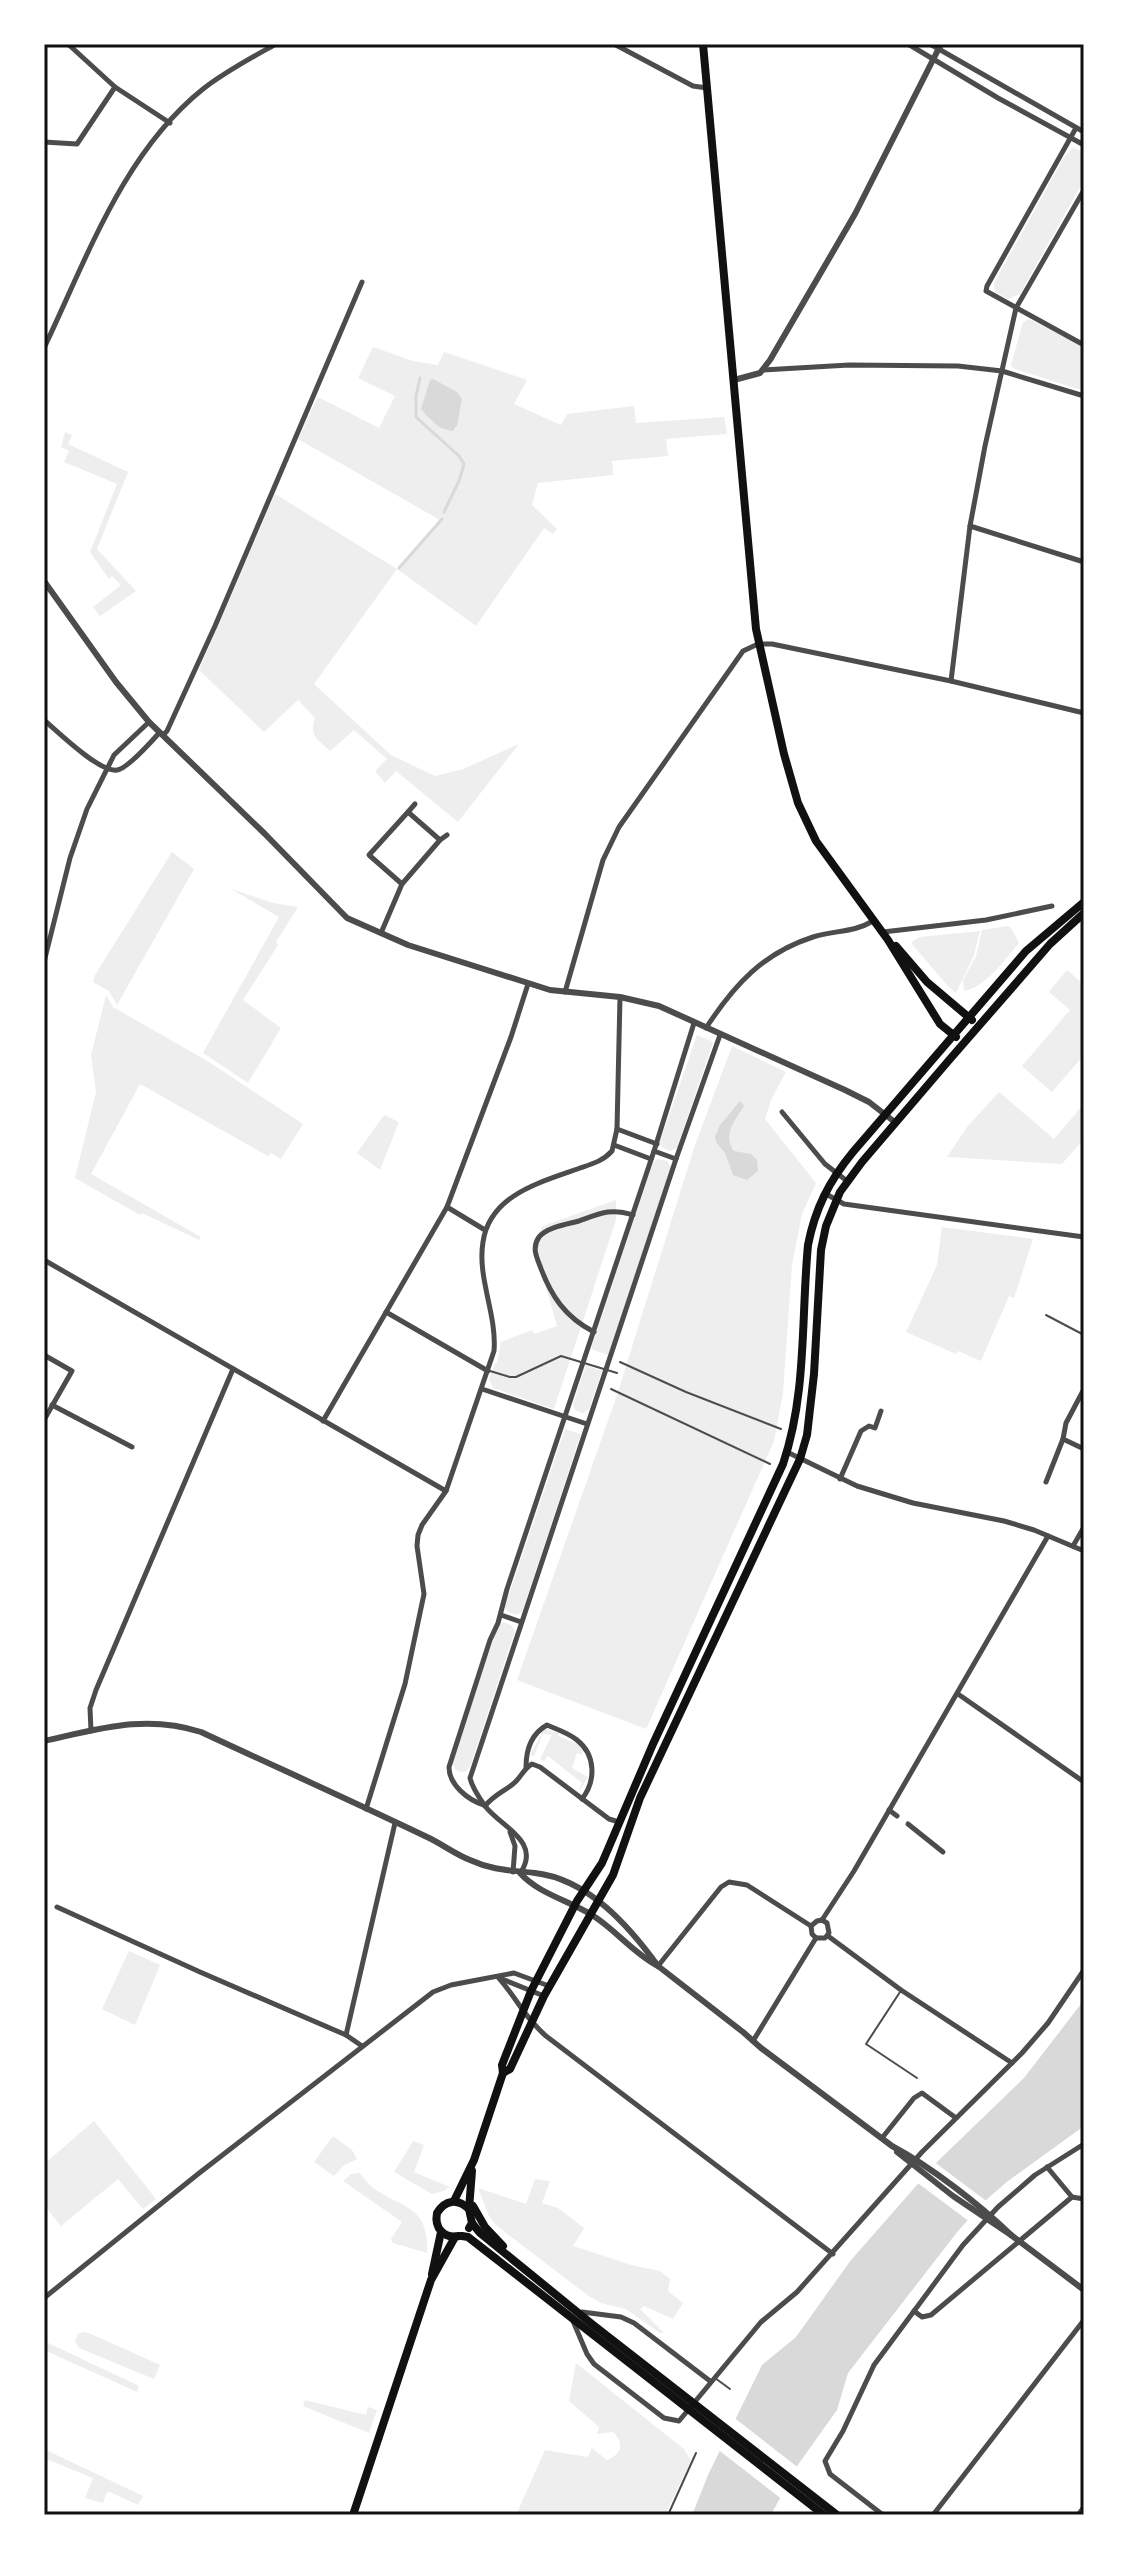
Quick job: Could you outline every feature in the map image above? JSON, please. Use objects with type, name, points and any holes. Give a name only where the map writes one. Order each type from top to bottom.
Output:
[{"type":"main road","points":[[703,44],[758,644],[784,754],[806,821],[831,864],[885,936],[940,1024],[964,1043]]},
{"type":"main road","points":[[454,2201],[474,2160],[503,2073],[502,2065],[522,2011],[575,1905],[598,1869],[787,1452],[800,1391],[808,1245],[811,1227],[824,1193],[835,1174],[1026,951],[1084,902]]},
{"type":"main road","points":[[503,2073],[510,2069],[530,2022],[613,1875],[640,1798],[800,1459],[807,1435],[814,1374],[821,1250],[837,1198],[847,1181],[979,1025],[1050,944],[1084,913]]},
{"type":"main road","points":[[885,936],[927,982],[979,1025]]},
{"type":"main road","points":[[474,2160],[469,2194],[472,2223],[576,2317]]},
{"type":"main road","points":[[469,2194],[485,2227],[513,2259]]},
{"type":"main road","points":[[469,2209],[454,2201],[446,2203],[437,2213],[437,2227],[441,2232],[468,2237],[837,2515]]},
{"type":"main road","points":[[431,2280],[458,2236],[468,2231],[472,2223]]},
{"type":"main road","points":[[353,2515],[431,2280],[441,2232]]},
{"type":"main road","points":[[649,2373],[824,2515]]},
{"type":"street","points":[[68,44],[115,87],[170,123]]},
{"type":"street","points":[[44,348],[129,173],[145,149],[199,92],[276,44]]},
{"type":"street","points":[[614,44],[693,86],[707,88]]},
{"type":"street","points":[[908,44],[1084,145]]},
{"type":"street","points":[[930,44],[1084,132]]},
{"type":"street","points":[[763,370],[855,214],[940,47]]},
{"type":"street","points":[[44,142],[77,144],[115,87]]},
{"type":"street","points":[[1076,128],[986,291],[1084,345]]},
{"type":"street","points":[[951,681],[970,526],[1016,308],[1084,190]]},
{"type":"street","points":[[44,720],[99,765],[113,771],[124,767],[167,731],[362,282]]},
{"type":"street","points":[[734,380],[751,377],[763,370],[849,365],[958,366],[1002,371],[1084,396]]},
{"type":"street","points":[[970,526],[1084,562]]},
{"type":"street","points":[[44,581],[100,661],[149,722],[347,918],[467,965],[528,984],[565,993],[620,997],[659,1006],[845,1090],[869,1102],[896,1123]]},
{"type":"street","points":[[565,993],[603,860],[619,827],[739,655],[758,644],[772,644],[951,681],[1084,713]]},
{"type":"street","points":[[44,962],[74,844],[87,809],[114,755],[149,722]]},
{"type":"street","points":[[402,884],[369,855],[415,804]]},
{"type":"street","points":[[408,812],[440,840]]},
{"type":"street","points":[[381,933],[402,884],[447,835]]},
{"type":"street","points":[[885,936],[1033,912],[1052,906]]},
{"type":"street","points":[[706,1028],[726,996],[765,961],[814,936],[859,929],[873,921]]},
{"type":"street","points":[[323,1421],[447,1207],[528,984]]},
{"type":"street","points":[[366,1810],[416,1638],[424,1594],[418,1535],[446,1491],[494,1347],[481,1257],[485,1230],[492,1216],[513,1196],[607,1157],[614,1145],[620,997]]},
{"type":"street","points":[[485,1806],[472,1801],[454,1783],[449,1767],[657,1144],[694,1023]]},
{"type":"street","points":[[517,1873],[527,1863],[526,1849],[522,1841],[485,1806],[470,1778],[720,1035]]},
{"type":"street","points":[[782,1112],[835,1174],[847,1181]]},
{"type":"street","points":[[617,1129],[657,1144]]},
{"type":"street","points":[[614,1145],[651,1159]]},
{"type":"street","points":[[654,1151],[676,1159]]},
{"type":"street","points":[[824,1193],[844,1204],[1084,1237]]},
{"type":"street","points":[[447,1207],[485,1230]]},
{"type":"street","points":[[594,1332],[568,1315],[550,1292],[536,1255],[536,1244],[544,1233],[603,1213],[618,1210],[633,1215]]},
{"type":"street","points":[[44,1260],[446,1491]]},
{"type":"street","points":[[386,1312],[488,1371]]},
{"type":"street","points":[[44,1355],[72,1371],[44,1420]]},
{"type":"street","points":[[91,1731],[90,1708],[96,1690],[233,1369]]},
{"type":"street","points":[[482,1389],[587,1424]]},
{"type":"street","points":[[1046,1482],[1066,1423],[1084,1389]]},
{"type":"street","points":[[52,1405],[132,1447]]},
{"type":"street","points":[[840,1479],[861,1431],[869,1426],[875,1428],[881,1411]]},
{"type":"street","points":[[1063,1439],[1084,1449]]},
{"type":"street","points":[[787,1452],[840,1479],[913,1503],[1004,1521],[1084,1551]]},
{"type":"street","points":[[1073,1546],[1084,1527]]},
{"type":"street","points":[[811,1926],[822,1920],[854,1871],[1048,1536]]},
{"type":"street","points":[[501,1615],[521,1622]]},
{"type":"street","points":[[958,1694],[1084,1782]]},
{"type":"street","points":[[44,1741],[135,1722],[186,1727],[471,1861],[517,1873],[541,1874],[584,1892],[599,1901],[621,1922],[658,1966],[882,2138],[907,2162],[1084,2290]]},
{"type":"street","points":[[526,1767],[526,1753],[536,1731],[547,1725],[578,1740],[590,1758],[594,1772],[582,1799]]},
{"type":"street","points":[[485,1806],[532,1764],[609,1819],[619,1822]]},
{"type":"street","points":[[889,1810],[897,1816]]},
{"type":"street","points":[[346,2035],[395,1823]]},
{"type":"street","points":[[908,1824],[943,1852]]},
{"type":"street","points":[[510,1831],[515,1846],[517,1873],[529,1883],[591,1914],[644,1959],[658,1966]]},
{"type":"street","points":[[658,1966],[721,1887],[729,1882],[747,1885],[811,1926]]},
{"type":"street","points":[[57,1907],[346,2035],[362,2046]]},
{"type":"street","points":[[822,1920],[829,1926],[828,1936],[833,1942],[1012,2063]]},
{"type":"street","points":[[811,1926],[816,1938],[828,1936]]},
{"type":"street","points":[[753,2041],[816,1938]]},
{"type":"street","points":[[712,2379],[621,2317],[582,2312],[576,2317],[587,2354],[594,2364],[664,2418],[679,2421],[761,2322],[797,2292],[876,2201],[1048,2023],[1084,1970]]},
{"type":"street","points":[[44,2298],[433,1992],[451,1985],[514,1973],[550,1986]]},
{"type":"street","points":[[498,1977],[544,1996]]},
{"type":"street","points":[[498,1977],[530,2022],[833,2254]]},
{"type":"street","points":[[882,2138],[914,2098],[922,2093],[956,2118]]},
{"type":"street","points":[[883,2515],[830,2474],[825,2466],[874,2365],[977,2229],[1007,2199],[1047,2167],[1084,2144]]},
{"type":"street","points":[[1047,2167],[1072,2197],[1084,2199]]},
{"type":"street","points":[[914,2311],[922,2317],[931,2315],[1072,2197]]},
{"type":"street","points":[[933,2515],[1084,2320]]},
{"type":"street","points":[[1078,2515],[1084,2507]]},
{"type":"lane","points":[[1046,1315],[1084,1335]]},
{"type":"lane","points":[[488,1371],[516,1377],[561,1356],[617,1373]]},
{"type":"lane","points":[[620,1362],[781,1429]]},
{"type":"lane","points":[[611,1389],[770,1464]]},
{"type":"lane","points":[[901,1990],[866,2044],[917,2078]]},
{"type":"lane","points":[[712,2379],[730,2389]]},
{"type":"lane","points":[[668,2515],[696,2453]]},
{"type":"shaded area","points":[[1073,148],[1084,152],[1084,180],[1020,294],[1008,299],[995,292],[994,283],[1064,157]]},
{"type":"shaded area","points":[[1029,319],[1084,347],[1084,391],[1012,368],[1023,322]]},
{"type":"shaded area","points":[[373,347],[413,361],[438,365],[444,352],[527,380],[514,404],[561,425],[567,414],[634,406],[636,423],[724,417],[727,434],[666,439],[668,456],[612,461],[613,475],[538,483],[532,505],[557,529],[553,534],[544,528],[476,626],[397,569],[440,520],[298,439],[318,397],[379,428],[395,396],[358,378]],"holes":[[[430,380],[462,399],[456,429],[447,431],[431,421],[422,409]]]},
{"type":"shaded area","points":[[430,380],[457,392],[462,399],[457,426],[453,431],[439,427],[421,409]]},
{"type":"shaded area","points":[[65,432],[72,435],[68,444],[128,472],[97,549],[136,591],[100,616],[93,607],[121,585],[112,576],[109,579],[90,552],[117,484],[64,462],[69,451],[61,447]]},
{"type":"shaded area","points":[[275,494],[397,569],[314,684],[391,755],[435,776],[463,769],[519,744],[458,822],[396,771],[385,783],[375,771],[387,759],[354,730],[330,751],[314,733],[315,718],[298,700],[264,732],[199,670]]},
{"type":"shaded area","points":[[172,852],[194,869],[117,1005],[109,991],[93,982],[95,975]]},
{"type":"shaded area","points":[[231,889],[273,903],[298,907],[243,1000],[281,1028],[248,1083],[203,1053],[279,917]]},
{"type":"shaded area","points":[[1008,926],[1019,943],[988,978],[964,991],[963,980],[976,956],[982,930]]},
{"type":"shaded area","points":[[980,931],[974,955],[956,993],[911,943],[919,937]]},
{"type":"shaded area","points":[[1067,970],[1084,985],[1084,1055],[1052,1092],[1022,1066],[1070,1010],[1049,992]]},
{"type":"shaded area","points":[[106,995],[113,1007],[209,1062],[303,1124],[281,1159],[271,1153],[268,1156],[140,1084],[91,1174],[201,1237],[199,1240],[142,1213],[140,1215],[75,1178],[96,1092],[91,1055]]},
{"type":"shaded area","points":[[697,1035],[713,1042],[677,1148],[670,1151],[661,1147],[660,1142]]},
{"type":"shaded area","points":[[732,1046],[786,1072],[765,1119],[816,1183],[802,1214],[792,1265],[783,1393],[774,1441],[646,1729],[517,1680],[617,1395],[695,1145]]},
{"type":"shaded area","points":[[999,1092],[1054,1139],[1084,1104],[1084,1139],[1062,1164],[947,1157],[967,1127]]},
{"type":"shaded area","points":[[740,1101],[744,1106],[731,1128],[729,1139],[734,1151],[751,1154],[757,1160],[758,1171],[747,1180],[733,1175],[715,1137],[720,1125]]},
{"type":"shaded area","points":[[384,1115],[399,1122],[380,1170],[357,1153]]},
{"type":"shaded area","points":[[657,1159],[667,1161],[671,1167],[608,1355],[591,1349],[653,1163]]},
{"type":"shaded area","points":[[616,1200],[616,1220],[554,1409],[493,1388],[489,1379],[497,1363],[501,1342],[532,1330],[534,1334],[557,1326],[537,1255],[538,1234],[543,1226]]},
{"type":"shaded area","points":[[942,1227],[1033,1239],[1014,1298],[1009,1296],[981,1361],[958,1351],[956,1354],[906,1332],[937,1265]]},
{"type":"shaded area","points":[[586,1365],[602,1371],[589,1409],[583,1413],[575,1410],[573,1404]]},
{"type":"shaded area","points":[[565,1429],[581,1434],[522,1612],[517,1615],[508,1612],[505,1607]]},
{"type":"shaded area","points":[[503,1622],[515,1631],[470,1767],[460,1772],[453,1761],[498,1626]]},
{"type":"shaded area","points":[[544,1729],[559,1733],[558,1736],[580,1745],[583,1755],[577,1753],[572,1768],[588,1777],[581,1789],[582,1783],[548,1756],[544,1761],[540,1759],[552,1735],[543,1734],[534,1756],[530,1755]]},
{"type":"shaded area","points":[[129,1951],[160,1965],[135,2025],[102,2009]]},
{"type":"shaded area","points":[[1084,2000],[1084,2126],[1008,2181],[958,2231],[848,2373],[837,2410],[797,2466],[771,2515],[692,2515],[708,2475],[762,2365],[796,2337],[851,2260],[938,2161],[1024,2078]]},
{"type":"shaded area","points":[[94,2121],[156,2199],[143,2209],[118,2179],[61,2226],[44,2205],[44,2164]]},
{"type":"shaded area","points":[[333,2136],[352,2150],[357,2159],[343,2166],[334,2176],[314,2162]]},
{"type":"shaded area","points":[[413,2141],[424,2145],[414,2172],[450,2187],[432,2194],[394,2172]]},
{"type":"shaded area","points":[[360,2173],[369,2185],[403,2205],[421,2221],[426,2234],[427,2253],[393,2243],[391,2239],[402,2222],[343,2181],[351,2174]]},
{"type":"shaded area","points":[[535,2179],[550,2181],[542,2203],[558,2208],[584,2228],[573,2246],[660,2271],[670,2279],[668,2291],[683,2303],[673,2319],[644,2306],[640,2309],[664,2333],[626,2309],[590,2297],[497,2226],[489,2216],[478,2188],[526,2204]]},
{"type":"shaded area","points":[[83,2332],[160,2365],[154,2379],[79,2348],[75,2341],[78,2334]]},
{"type":"shaded area","points":[[44,2341],[139,2386],[137,2392],[44,2350]]},
{"type":"shaded area","points":[[576,2363],[685,2450],[691,2461],[665,2515],[516,2515],[545,2450],[588,2457],[592,2448],[607,2460],[616,2455],[620,2448],[613,2432],[597,2434],[599,2427],[569,2401]]},
{"type":"shaded area","points":[[305,2400],[366,2415],[368,2407],[377,2410],[369,2433],[303,2406]]},
{"type":"shaded area","points":[[44,2449],[143,2496],[138,2505],[110,2492],[107,2492],[103,2503],[85,2498],[93,2478],[44,2458]]},
{"type":"pier","points":[[933,2161],[989,2203],[970,2222],[915,2181]]},
{"type":"pier","points":[[732,2416],[800,2469],[783,2500],[716,2448]]},
{"type":"waterway","points":[[420,378],[416,417],[464,464],[444,512]]},
{"type":"waterway","points":[[399,568],[442,519]]}]
